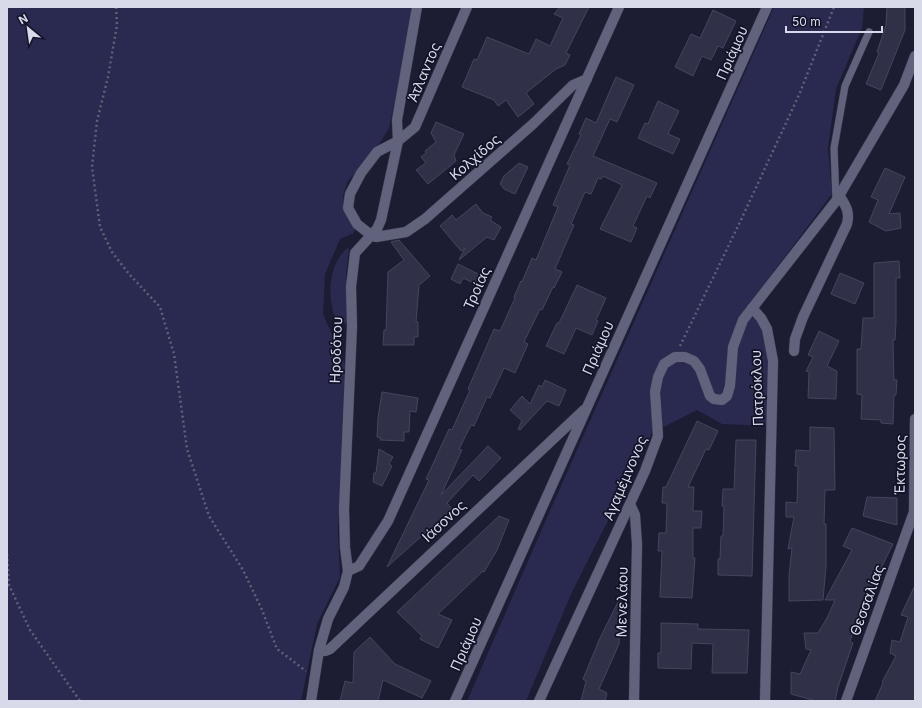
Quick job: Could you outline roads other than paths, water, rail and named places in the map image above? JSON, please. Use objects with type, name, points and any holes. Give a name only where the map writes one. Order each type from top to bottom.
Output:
[{"type":"street","name":"Ηροδότου","points":[[311,701],[319,650],[328,619],[344,587],[348,571],[345,547],[344,509],[352,327],[351,286],[355,253],[377,229],[381,220],[398,141],[397,120],[417,7]]},
{"type":"street","name":"Άτλαντος","points":[[371,235],[357,224],[348,208],[350,194],[361,173],[377,152],[398,141],[415,127],[467,7]]},
{"type":"street","name":"Τροίας","points":[[348,571],[359,566],[388,521],[619,7]]},
{"type":"street","name":"Πριάμου","points":[[455,701],[767,7]]},
{"type":"street","points":[[752,308],[838,198],[904,85],[915,56]]},
{"type":"street","name":"Κολχίδος","points":[[371,235],[376,237],[406,232],[425,219],[533,124],[573,85],[587,79]]},
{"type":"street","points":[[794,350],[795,338],[803,317],[847,224],[849,217],[848,209],[838,198]]},
{"type":"street","name":"Αγαμέμνονος","points":[[539,701],[645,471],[658,436],[655,392],[658,377],[664,364],[675,357],[685,357],[694,361],[700,370],[710,396],[714,399],[722,400],[727,396],[730,386],[733,347],[744,320],[752,308]]},
{"type":"street","name":"Πατρόκλου","points":[[752,308],[761,318],[767,329],[773,361],[765,701]]},
{"type":"street","name":"Ιάσονος","points":[[319,650],[325,651],[330,649],[587,407]]},
{"type":"street","name":"Έκτωρος","points":[[915,419],[915,510]]},
{"type":"street","name":"Μενελάου","points":[[630,504],[635,515],[637,544],[634,701]]},
{"type":"street","name":"Θεσσαλίας","points":[[846,701],[915,510]]},
{"type":"lane","points":[[838,198],[834,148],[844,86],[869,32]]}]
